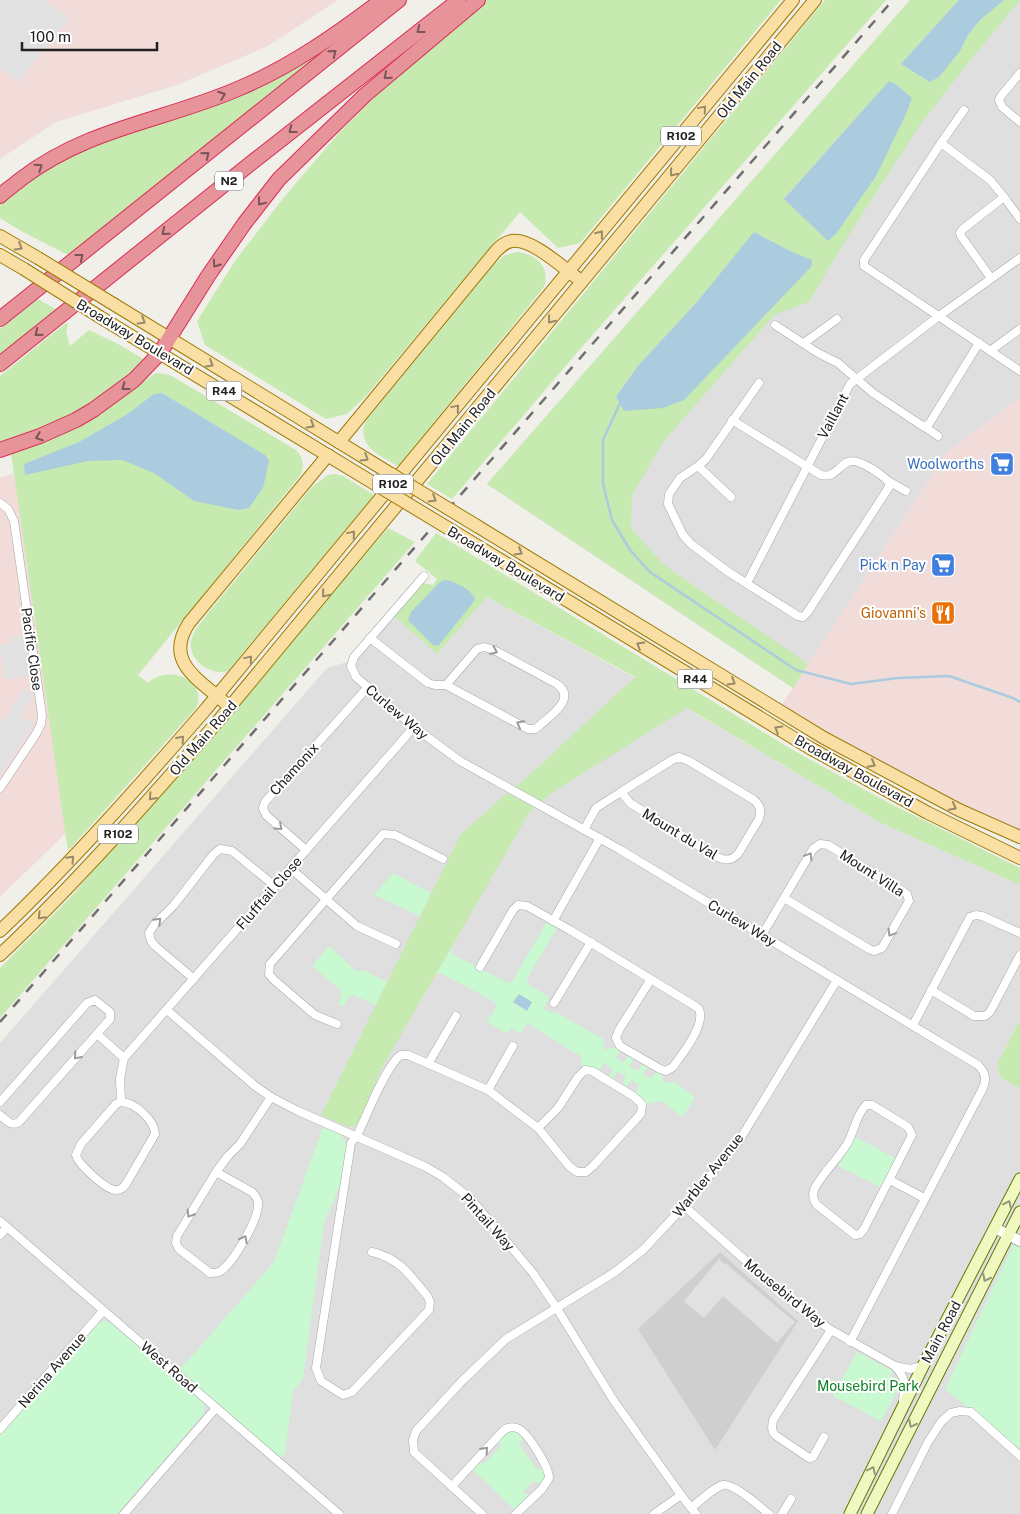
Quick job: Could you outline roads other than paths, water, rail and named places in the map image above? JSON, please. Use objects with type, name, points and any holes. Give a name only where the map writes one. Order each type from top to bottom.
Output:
[{"type":"highway","points":[[0,195],[46,162],[77,145],[114,130],[224,95],[282,68],[338,33],[382,0]]},
{"type":"highway","name":"N2","points":[[0,319],[399,0]]},
{"type":"highway","name":"N2","points":[[0,364],[242,170],[459,0]]},
{"type":"highway","points":[[0,450],[57,429],[93,410],[134,380],[160,353],[208,276],[239,231],[279,179],[364,95],[478,0]]},
{"type":"main road","name":"Old Main Road","points":[[0,931],[129,798],[218,696],[793,0]]},
{"type":"main road","name":"Old Main Road","points":[[0,955],[39,918],[141,809],[230,708],[815,0]]},
{"type":"main road","name":"Broadway Boulevard","points":[[0,236],[824,738],[960,810],[1020,837]]},
{"type":"main road","points":[[339,442],[504,243],[516,240],[536,248],[582,282]]},
{"type":"main road","name":"Broadway Boulevard","points":[[0,255],[810,748],[928,812],[1020,858]]},
{"type":"main road","points":[[230,708],[186,667],[182,660],[179,646],[180,638],[189,624],[328,455]]},
{"type":"main road","name":"Main Road","points":[[850,1514],[923,1366],[1020,1179]]},
{"type":"main road","name":"Main Road","points":[[867,1514],[1020,1212]]},
{"type":"street","points":[[1020,72],[1001,96],[999,103],[1020,122]]},
{"type":"street","points":[[964,110],[863,263],[865,268],[1020,371]]},
{"type":"street","points":[[941,144],[990,180],[1020,219]]},
{"type":"street","points":[[991,278],[960,233],[1004,197]]},
{"type":"street","name":"Vaillant","points":[[747,583],[848,386],[855,378],[1020,258]]},
{"type":"street","points":[[804,344],[837,319]]},
{"type":"street","points":[[775,325],[838,363],[888,404],[938,436]]},
{"type":"street","points":[[990,351],[1020,330]]},
{"type":"street","points":[[925,428],[979,343]]},
{"type":"street","points":[[759,383],[706,458],[680,478],[669,494],[668,504],[683,534],[691,544],[716,564],[798,616],[805,616],[889,487],[888,480]]},
{"type":"street","points":[[732,420],[821,475],[827,476],[849,462],[856,461],[906,491]]},
{"type":"street","points":[[698,466],[732,497]]},
{"type":"street","name":"Pacific Close","points":[[0,503],[8,509],[14,520],[42,719],[36,734],[0,788]]},
{"type":"street","name":"Curlew Way","points":[[424,576],[354,657],[352,666],[354,674],[368,687],[414,727],[444,750],[480,773],[600,838],[762,935],[978,1065],[986,1076],[982,1090],[850,1342]]},
{"type":"street","points":[[370,638],[428,683],[435,686],[446,685],[528,729],[539,726],[562,705],[565,697],[563,688],[558,684],[494,650],[484,647],[477,649],[446,685]]},
{"type":"street","name":"Chamonix","points":[[306,850],[266,815],[263,808],[265,802],[368,687]]},
{"type":"street","name":"Flufftail Close","points":[[124,1058],[414,727]]},
{"type":"street","name":"Mount du Val","points":[[584,830],[596,808],[621,792],[672,760],[683,758],[754,800],[759,805],[760,814],[738,854],[734,858],[725,860],[715,856],[630,804],[621,792]]},
{"type":"street","points":[[337,1024],[319,1017],[310,1011],[274,980],[269,971],[272,960],[383,834],[396,835],[443,859]]},
{"type":"street","points":[[553,920],[600,838]]},
{"type":"street","name":"Mount Villa","points":[[762,935],[813,849],[824,844],[907,894],[909,901],[882,948],[874,951],[784,898]]},
{"type":"street","points":[[194,979],[155,946],[151,941],[149,933],[154,925],[174,905],[213,855],[220,849],[232,851],[275,886]]},
{"type":"street","points":[[290,868],[357,926],[396,944]]},
{"type":"street","points":[[480,967],[513,910],[518,905],[527,906],[553,920],[591,942],[695,1006],[701,1012],[698,1028],[673,1067],[666,1071],[620,1046],[616,1038],[619,1030],[651,979]]},
{"type":"street","points":[[913,1026],[970,917],[982,916],[1020,933]]},
{"type":"street","points":[[554,1003],[591,942]]},
{"type":"street","points":[[931,990],[974,1016],[985,1016],[990,1012],[1020,956]]},
{"type":"street","name":"Warbler Avenue","points":[[452,1486],[414,1452],[413,1440],[416,1431],[493,1349],[556,1307],[598,1283],[643,1250],[684,1206],[739,1141],[837,980]]},
{"type":"street","points":[[0,1102],[87,1002],[92,1000],[98,1001],[111,1014],[110,1019],[19,1122],[11,1124],[0,1115]]},
{"type":"street","name":"Pintail Way","points":[[166,1010],[255,1086],[271,1097],[436,1173],[471,1199],[532,1273],[556,1307],[614,1401],[693,1511]]},
{"type":"street","points":[[428,1064],[456,1016]]},
{"type":"street","points":[[97,1034],[124,1058],[120,1079],[121,1102]]},
{"type":"street","points":[[488,1090],[513,1046]]},
{"type":"street","points":[[372,1252],[390,1257],[402,1266],[428,1297],[430,1306],[426,1314],[352,1392],[343,1395],[332,1390],[321,1380],[316,1368],[351,1143],[357,1136],[381,1085],[398,1056],[408,1055],[488,1090],[538,1128],[573,1169],[578,1172],[586,1172],[638,1117],[642,1104],[633,1096],[592,1071],[586,1070],[578,1077],[558,1108],[538,1128]]},
{"type":"street","points":[[216,1172],[252,1192],[256,1196],[258,1203],[255,1217],[238,1250],[221,1271],[210,1273],[179,1249],[176,1240],[179,1231],[216,1172],[240,1144],[271,1097]]},
{"type":"street","points":[[121,1102],[134,1106],[151,1121],[155,1134],[126,1184],[117,1190],[104,1185],[79,1162],[76,1155],[81,1144],[116,1104],[121,1102]]},
{"type":"street","points":[[866,1105],[875,1107],[908,1127],[912,1132],[911,1139],[890,1180],[864,1229],[857,1235],[852,1234],[817,1204],[814,1198],[816,1186],[844,1148],[860,1113],[866,1105]]},
{"type":"street","points":[[890,1180],[924,1198]]},
{"type":"street","name":"Mousebird Way","points":[[684,1206],[799,1308],[830,1330],[895,1366],[910,1369],[923,1366]]},
{"type":"street","name":"West Road","points":[[0,1221],[339,1514]]},
{"type":"street","points":[[0,1235],[7,1227]]},
{"type":"street","points":[[995,1228],[1020,1241]]},
{"type":"street","name":"Nerina Avenue","points":[[0,1429],[103,1311]]},
{"type":"street","points":[[824,1437],[813,1457],[809,1458],[775,1436],[772,1426],[773,1420],[830,1330]]},
{"type":"street","points":[[895,1366],[905,1381],[901,1412]]},
{"type":"street","points":[[124,1514],[216,1408]]},
{"type":"street","points":[[892,1514],[928,1442],[941,1422],[951,1413],[966,1411],[976,1416],[1020,1456]]},
{"type":"street","points":[[482,1514],[452,1486],[506,1428],[518,1428],[526,1436],[548,1468],[549,1478],[542,1489],[516,1514]]},
{"type":"street","points":[[693,1511],[718,1487],[726,1485],[735,1488],[769,1514]]},
{"type":"street","points":[[654,1514],[681,1495]]},
{"type":"street","points":[[782,1514],[791,1499]]},
{"type":"street","points":[[323,1514],[330,1506]]},
{"type":"water","points":[[959,0],[1004,0],[980,20],[968,35],[960,51],[939,77],[930,82],[901,64]]},
{"type":"water","points":[[889,81],[897,85],[912,98],[906,114],[876,176],[836,234],[828,241],[784,199]]},
{"type":"water","points":[[754,232],[812,260],[811,267],[684,400],[663,408],[624,411],[616,397],[637,367],[697,302]]},
{"type":"water","points":[[162,393],[265,455],[269,461],[263,488],[249,508],[238,510],[194,501],[154,473],[122,460],[88,461],[25,475],[24,464],[79,442],[126,415],[154,394]]},
{"type":"water","points":[[445,580],[463,587],[471,593],[475,600],[439,645],[434,646],[408,620],[411,612],[440,582]]},
{"type":"water","points":[[519,994],[532,1002],[527,1011],[513,1002]]},
{"type":"waterway","points":[[621,401],[603,440],[603,484],[612,520],[630,550],[650,572],[796,670],[851,684],[898,678],[949,676],[1020,702]]},
{"type":"railway","points":[[0,1022],[893,0]]},
{"type":"place","name":"Woolworths","points":[[1002,464]]},
{"type":"place","name":"Pick n Pay","points":[[943,565]]},
{"type":"place","name":"Giovanni's","points":[[943,613]]},
{"type":"park label","name":"Mousebird Park","points":[[868,1386]]}]
